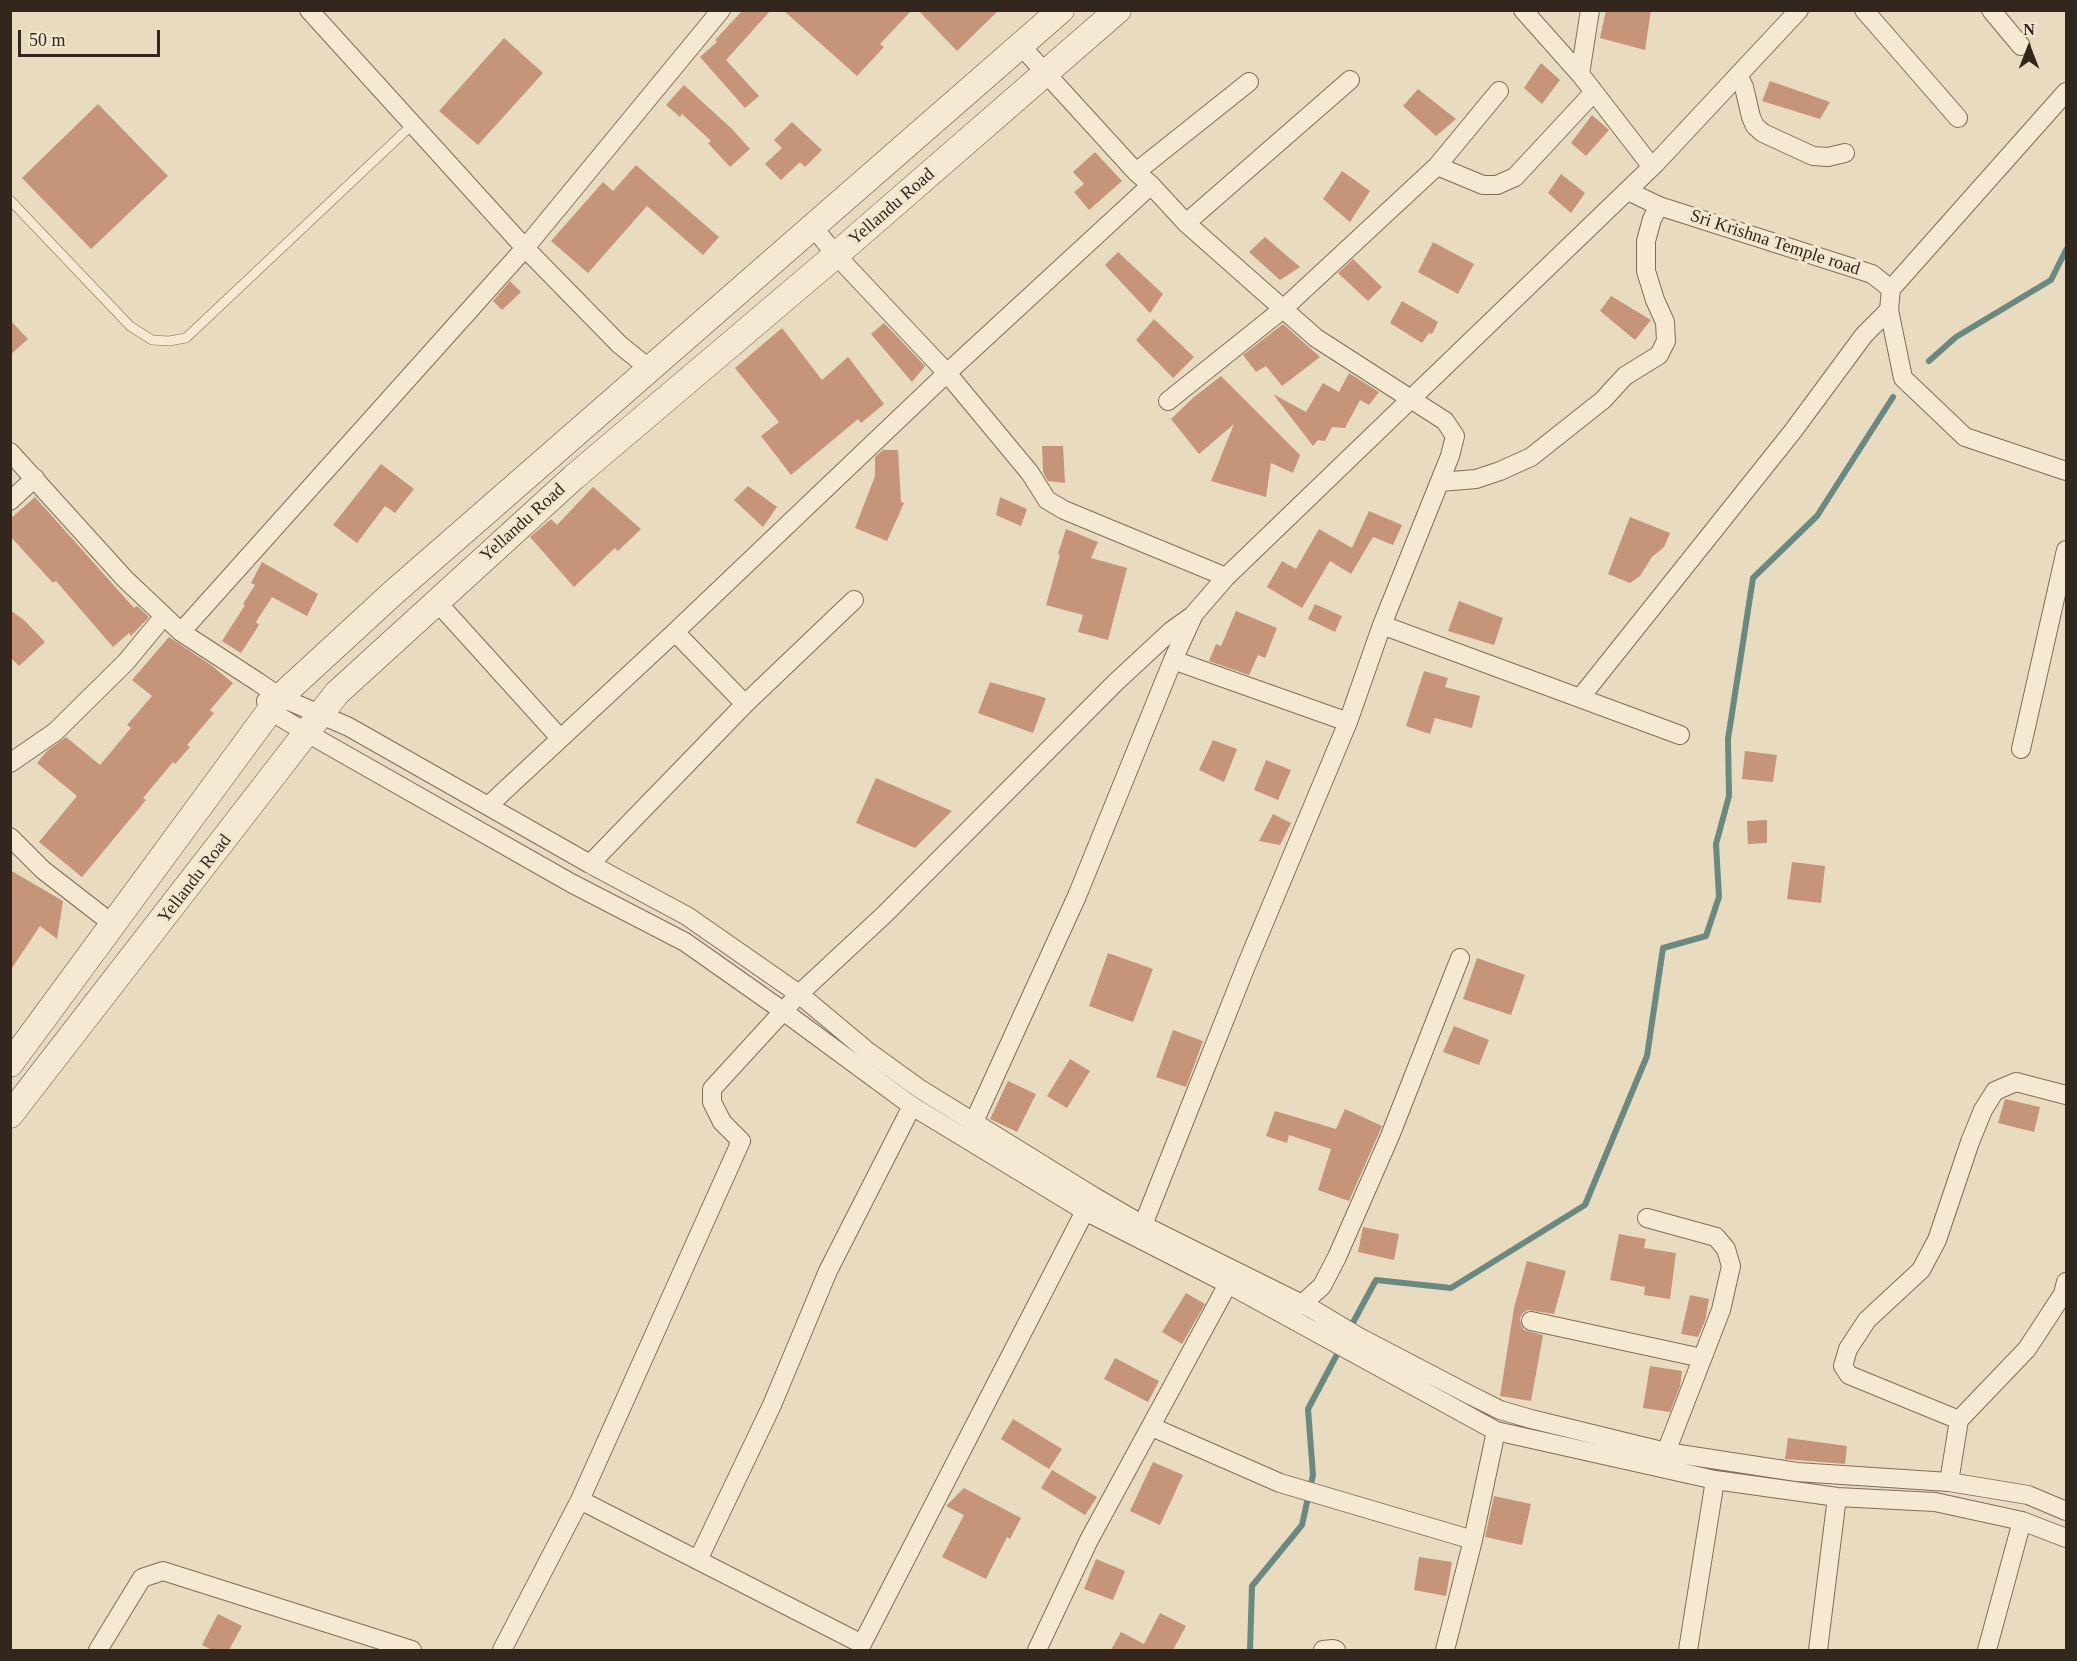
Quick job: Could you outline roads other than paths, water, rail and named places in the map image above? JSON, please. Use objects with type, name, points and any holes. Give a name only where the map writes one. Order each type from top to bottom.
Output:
[{"type":"main road","name":"Yellandu Road","points":[[10,1064],[275,704],[393,593],[1061,10]]},
{"type":"main road","name":"Yellandu Road","points":[[10,1115],[337,693],[574,477],[836,255],[1118,10]]},
{"type":"street","points":[[309,10],[525,248],[620,345],[650,369]]},
{"type":"street","points":[[181,632],[525,248],[721,10]]},
{"type":"street","points":[[1523,10],[1580,74],[1652,167]]},
{"type":"street","points":[[1580,74],[1590,10]]},
{"type":"street","points":[[502,1650],[580,1500],[741,1141],[722,1122],[712,1102],[712,1089],[799,994],[885,914],[1116,682],[1171,631],[1194,614],[1226,577],[1628,191],[1799,10]]},
{"type":"street","points":[[1864,10],[1958,118]]},
{"type":"street","points":[[1991,10],[2021,46]]},
{"type":"street","points":[[1021,46],[1186,223],[1316,338],[1445,422],[1455,436],[1450,456],[1382,625],[1348,722],[1246,966],[1143,1225]]},
{"type":"street","points":[[1738,75],[1744,87],[1751,117],[1755,126],[1763,133],[1813,156],[1828,157],[1845,153]]},
{"type":"street","points":[[1186,223],[1350,80]]},
{"type":"street","points":[[1136,172],[1249,82]]},
{"type":"street","points":[[1168,401],[1283,309],[1437,166],[1499,91]]},
{"type":"street","points":[[1437,166],[1484,185],[1497,185],[1515,177],[1594,92]]},
{"type":"street","points":[[2067,92],[1891,289],[1888,310],[1903,378],[1965,437],[2067,471]]},
{"type":"street","points":[[488,806],[947,373],[1151,185]]},
{"type":"street","name":"Sri Krishna Temple road","points":[[1628,191],[1659,206],[1872,274],[1891,289]]},
{"type":"street","points":[[1440,482],[1476,479],[1531,457],[1603,400],[1625,376],[1659,355],[1666,341],[1665,322],[1654,300],[1646,271],[1646,241],[1652,219],[1659,206]]},
{"type":"street","points":[[813,227],[836,255],[947,373],[1030,473],[1047,500],[1064,510],[1226,577]]},
{"type":"street","points":[[1580,698],[1793,431],[1864,335],[1888,310]]},
{"type":"street","points":[[10,452],[125,579],[181,632],[258,682],[275,704],[314,724],[434,774],[590,864],[687,915],[799,994],[866,1050],[973,1124],[1143,1225],[1308,1307],[1356,1346],[1496,1431],[1715,1480],[1837,1497],[1935,1502],[2022,1521],[2067,1538]]},
{"type":"street","points":[[10,501],[34,478]]},
{"type":"street","points":[[2021,748],[2067,550]]},
{"type":"street","points":[[590,864],[745,704],[854,600]]},
{"type":"street","points":[[437,602],[560,738]]},
{"type":"street","points":[[973,1124],[1077,896],[1194,614]]},
{"type":"street","points":[[10,763],[55,732],[126,662],[164,616]]},
{"type":"street","points":[[1382,625],[1680,735]]},
{"type":"street","points":[[675,632],[745,704]]},
{"type":"street","points":[[1173,660],[1348,722]]},
{"type":"street","points":[[275,704],[314,724],[571,883],[685,942],[912,1106],[1085,1211],[1228,1284],[1305,1327],[1356,1346],[1500,1410],[1666,1452],[1797,1472],[1949,1482],[2028,1495],[2067,1510]]},
{"type":"street","points":[[10,837],[43,870],[114,925]]},
{"type":"street","points":[[1308,1307],[1337,1257],[1390,1136],[1460,958]]},
{"type":"street","points":[[1959,1420],[1849,1375],[1843,1366],[1848,1349],[1867,1320],[1921,1270],[1937,1240],[1983,1110],[1995,1091],[2016,1082],[2067,1095]]},
{"type":"street","points":[[698,1560],[772,1405],[828,1271],[912,1106]]},
{"type":"street","points":[[580,1500],[860,1647],[1085,1211]]},
{"type":"street","points":[[1647,1218],[1716,1237],[1726,1249],[1731,1266],[1721,1310],[1666,1452]]},
{"type":"street","points":[[1949,1482],[1959,1420],[2027,1349],[2063,1294],[2067,1282]]},
{"type":"street","points":[[1037,1650],[1089,1540],[1228,1284]]},
{"type":"street","points":[[1532,1321],[1702,1358]]},
{"type":"street","points":[[1152,1427],[1280,1483],[1473,1540]]},
{"type":"street","points":[[1445,1650],[1473,1540],[1496,1431]]},
{"type":"street","points":[[1688,1650],[1715,1480]]},
{"type":"street","points":[[1818,1650],[1837,1497]]},
{"type":"street","points":[[1987,1650],[2022,1521]]},
{"type":"street","points":[[98,1650],[141,1578],[163,1571],[410,1650]]},
{"type":"street","points":[[1323,1650],[1336,1650]]},
{"type":"lane","points":[[10,200],[130,326],[152,340],[186,338],[413,124]]},
{"type":"waterway","points":[[1929,361],[1956,337],[2051,280],[2066,250]]},
{"type":"waterway","points":[[1349,1330],[1376,1280],[1451,1288],[1585,1205],[1647,1056],[1663,948],[1706,936],[1719,897],[1716,844],[1729,796],[1728,739],[1753,578],[1817,516],[1893,397]]},
{"type":"waterway","points":[[1250,1650],[1252,1586],[1302,1525],[1313,1475],[1308,1409],[1341,1347]]}]
